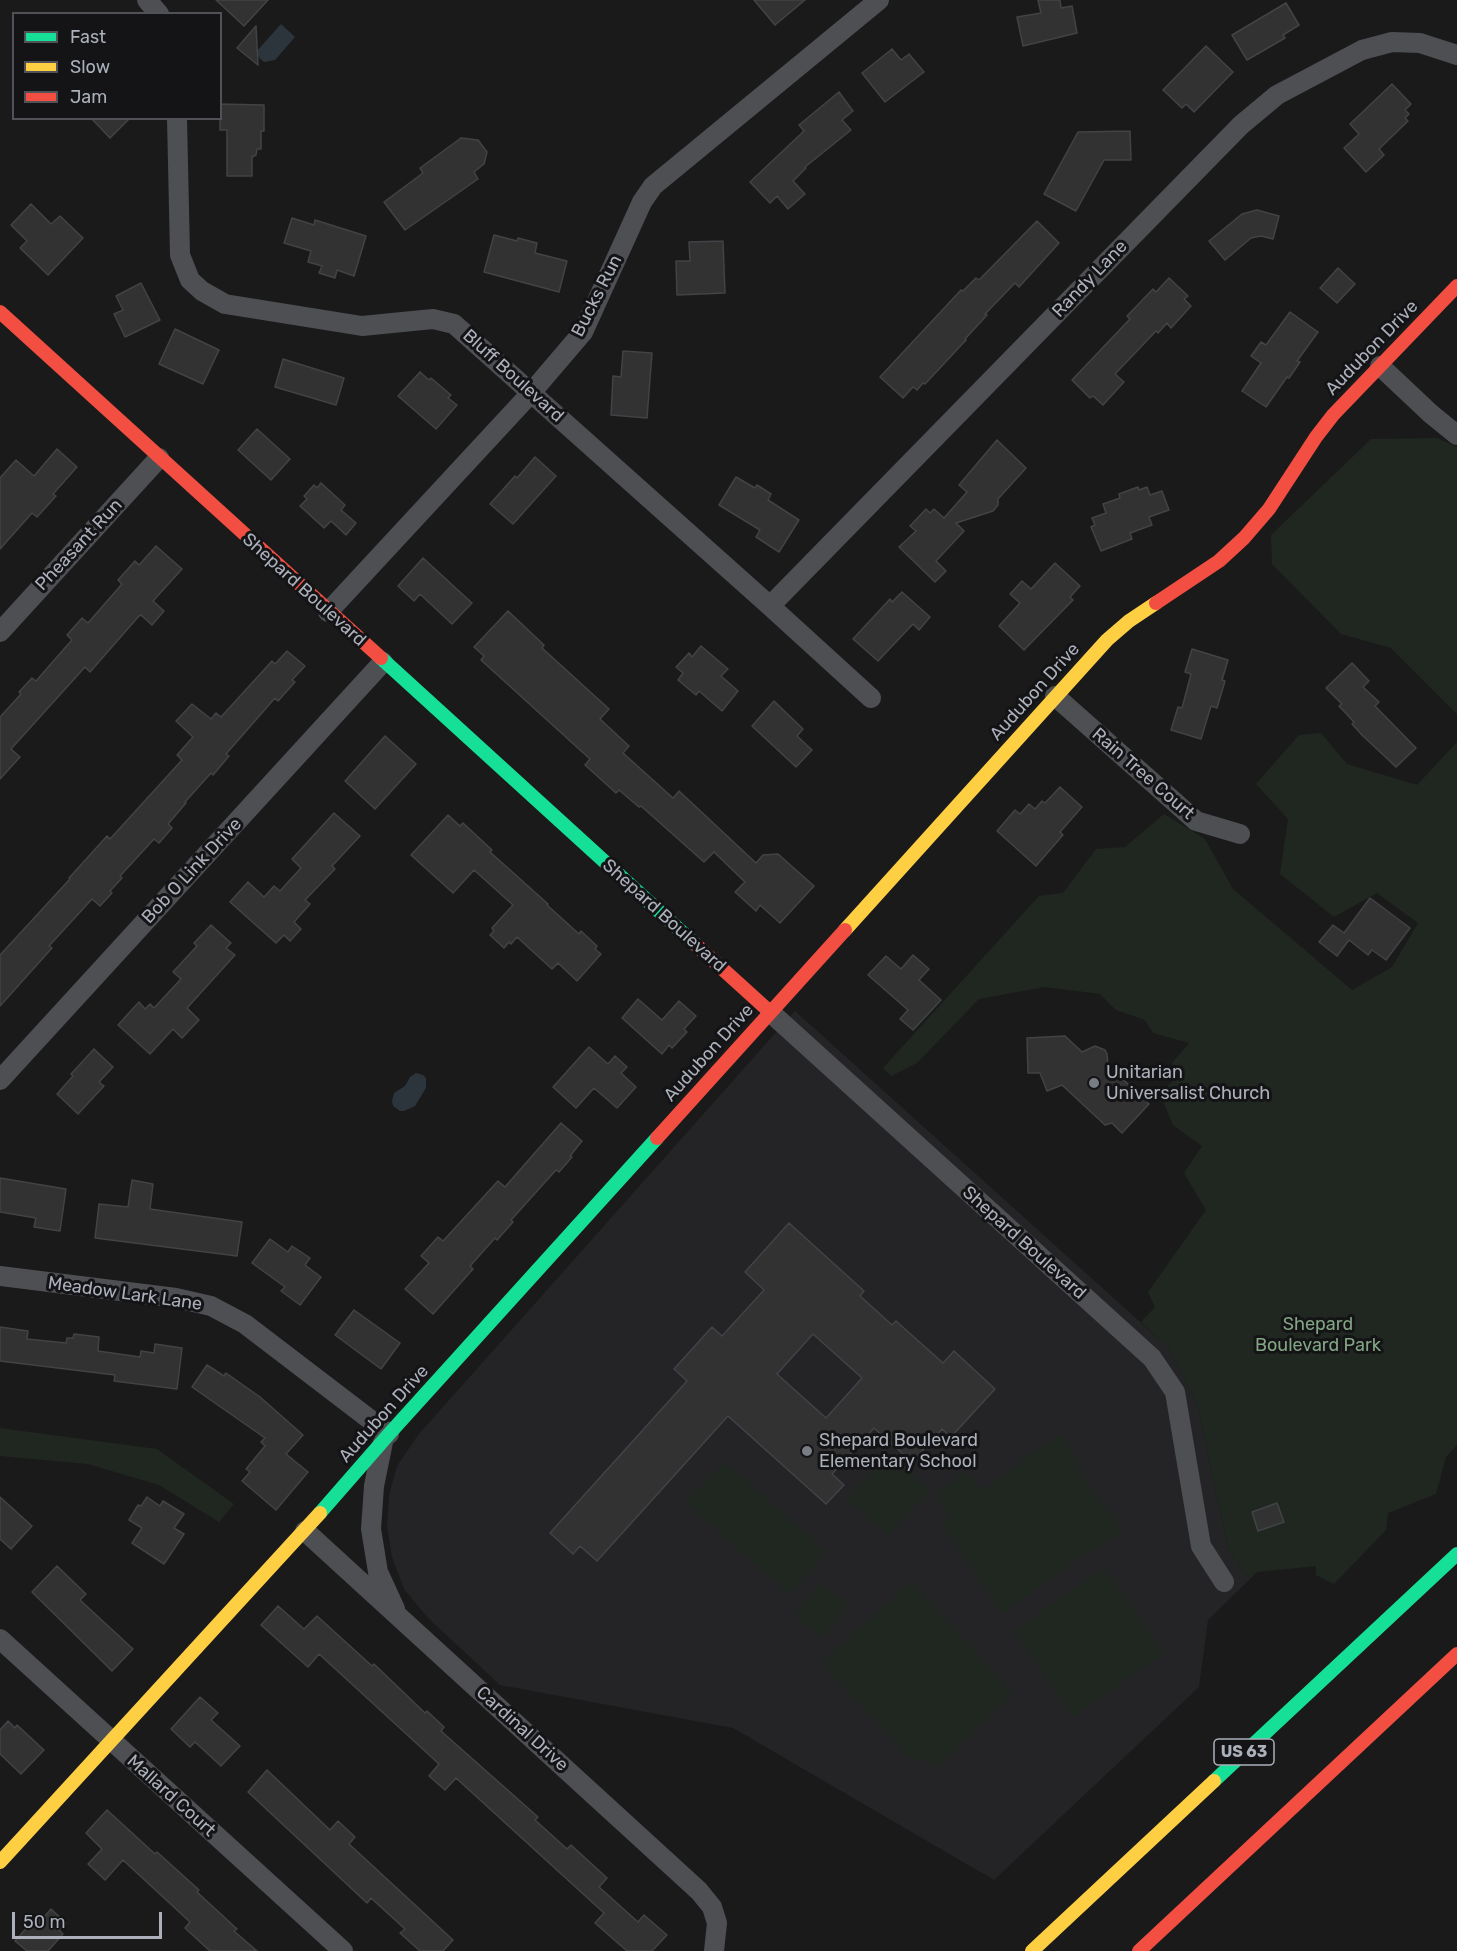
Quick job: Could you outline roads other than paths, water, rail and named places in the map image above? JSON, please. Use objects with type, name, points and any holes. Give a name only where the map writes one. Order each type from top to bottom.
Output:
[{"type":"main road","name":"Audubon Drive","points":[[0,1862],[305,1531],[386,1438],[1055,696],[1107,640],[1129,621],[1219,561],[1244,538],[1269,509],[1328,422],[1457,286]]},
{"type":"main road","name":"Shepard Boulevard","points":[[0,312],[770,1012]]},
{"type":"main road","name":"US 63","points":[[1032,1951],[1457,1554]]},
{"type":"main road","points":[[1139,1951],[1457,1654]]},
{"type":"street","points":[[147,0],[157,12]]},
{"type":"street","name":"Bucks Run","points":[[328,612],[531,393],[583,332],[642,202],[653,186],[879,0]]},
{"type":"street","name":"Randy Lane","points":[[771,606],[1241,125],[1277,95],[1362,50],[1392,42],[1420,43],[1457,55]]},
{"type":"street","name":"Bluff Boulevard","points":[[177,120],[180,255],[190,279],[202,291],[225,304],[363,326],[433,319],[445,320],[454,324],[871,698]]},
{"type":"street","points":[[1380,366],[1457,435]]},
{"type":"street","name":"Pheasant Run","points":[[0,632],[159,458]]},
{"type":"street","name":"Bob O Link Drive","points":[[0,1080],[383,662]]},
{"type":"street","name":"Rain Tree Court","points":[[1055,696],[1196,821],[1240,834]]},
{"type":"street","name":"Shepard Boulevard","points":[[770,1012],[1152,1358],[1175,1392],[1201,1546],[1224,1582]]},
{"type":"street","name":"Meadow Lark Lane","points":[[0,1276],[176,1298],[211,1306],[245,1324],[386,1438]]},
{"type":"street","points":[[386,1438],[374,1486],[371,1529],[378,1572],[399,1617]]},
{"type":"street","name":"Cardinal Drive","points":[[305,1531],[699,1891],[712,1907],[717,1923],[715,1945]]},
{"type":"street","name":"Mallard Court","points":[[0,1639],[343,1951]]},
{"type":"place","name":"Unitarian Universalist Church","points":[[1094,1083]]},
{"type":"place","name":"Shepard Boulevard Elementary School","points":[[807,1451]]},
{"type":"park label","name":"Shepard Boulevard Park","points":[[1318,1335]]}]
